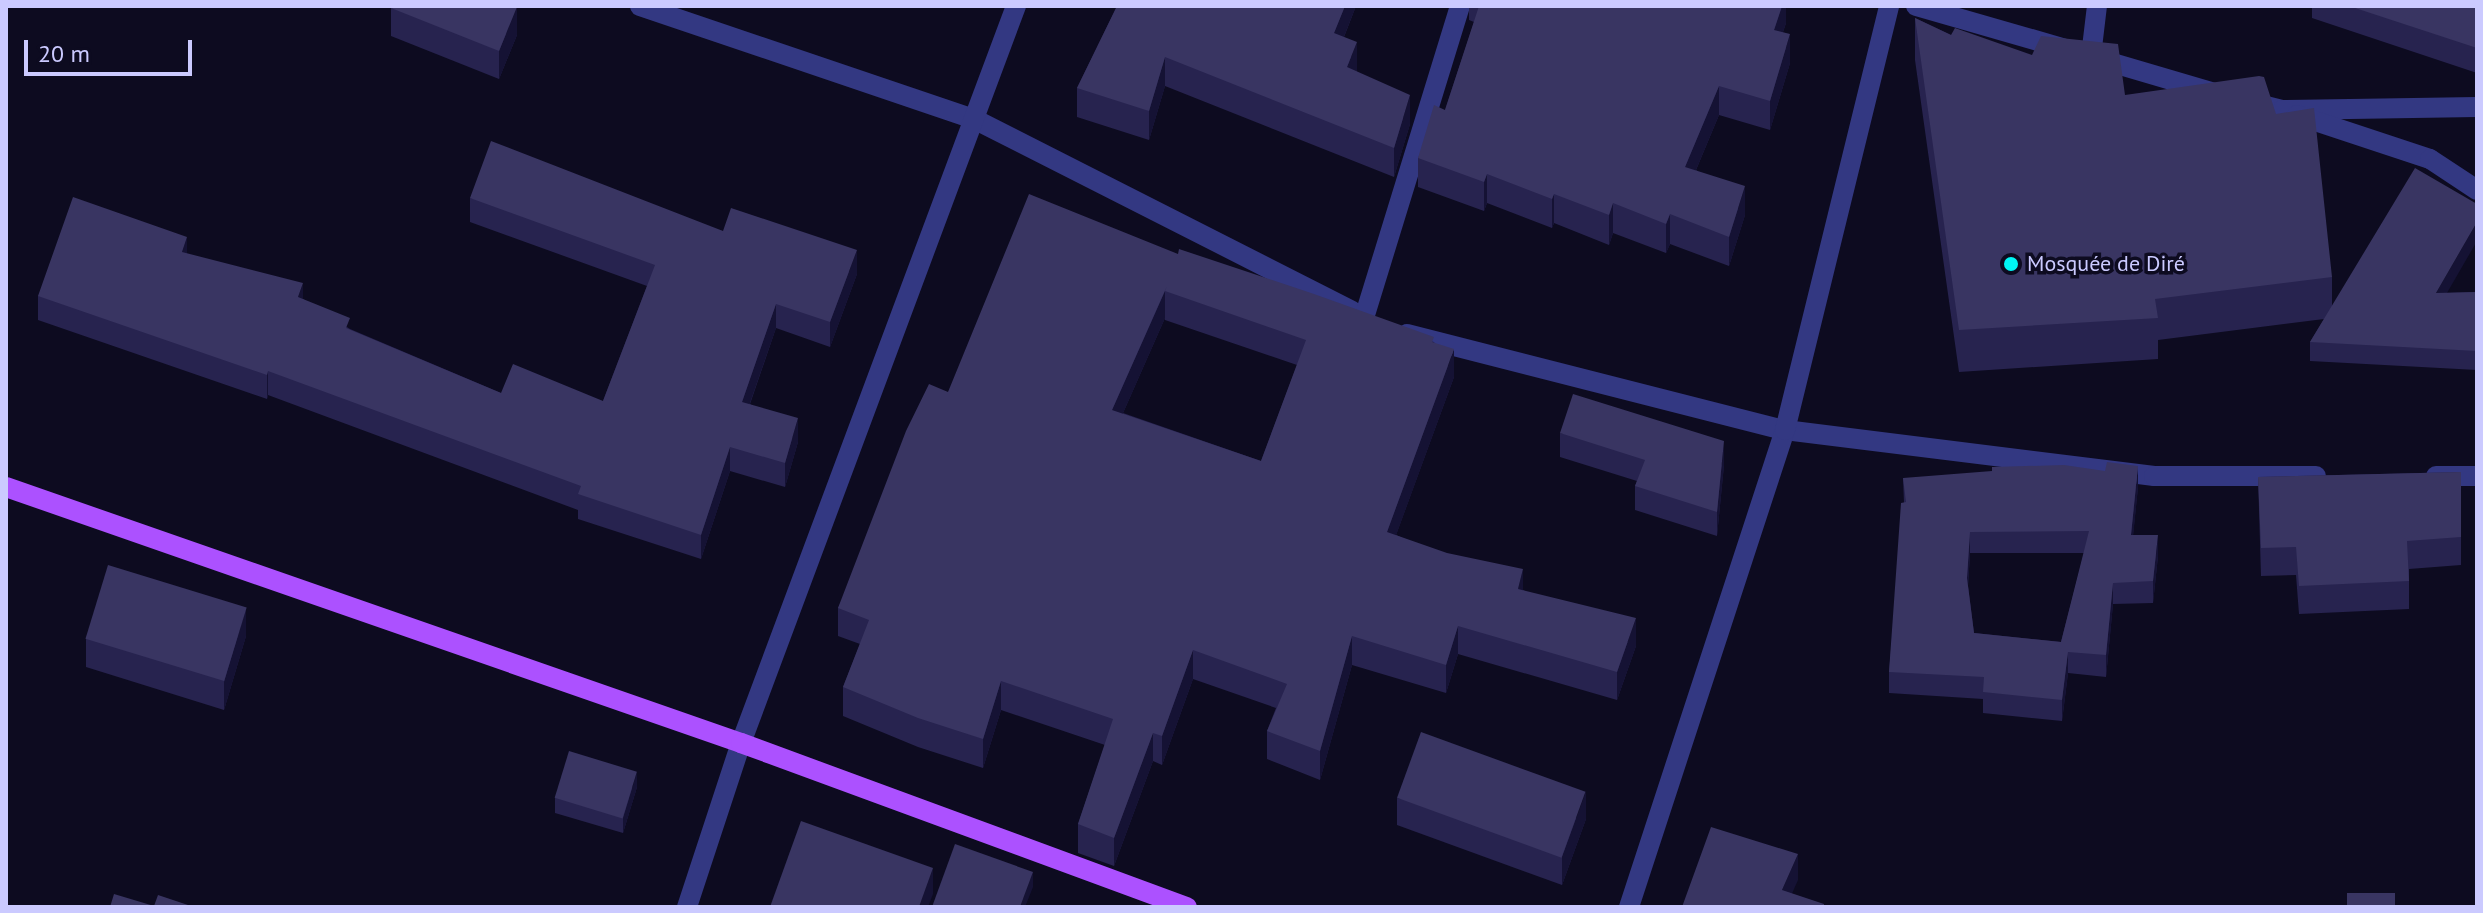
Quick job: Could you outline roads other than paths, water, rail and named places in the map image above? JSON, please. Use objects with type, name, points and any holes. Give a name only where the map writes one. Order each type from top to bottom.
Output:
[{"type":"main road","points":[[6,487],[741,743],[1187,907]]},
{"type":"street","points":[[640,6],[974,119],[1378,323],[1785,430],[2154,476],[2339,476]]},
{"type":"street","points":[[687,907],[741,743],[1016,6]]},
{"type":"street","points":[[1378,323],[1460,6]]},
{"type":"street","points":[[1629,907],[1785,430],[1889,6]]},
{"type":"street","points":[[1916,6],[2282,110],[2430,159],[2477,190]]},
{"type":"street","points":[[2091,56],[2097,6]]},
{"type":"street","points":[[2282,110],[2477,107]]},
{"type":"street","points":[[2415,476],[2477,476]]},
{"type":"place","name":"Mosquée de Diré","points":[[2011,264]]}]
